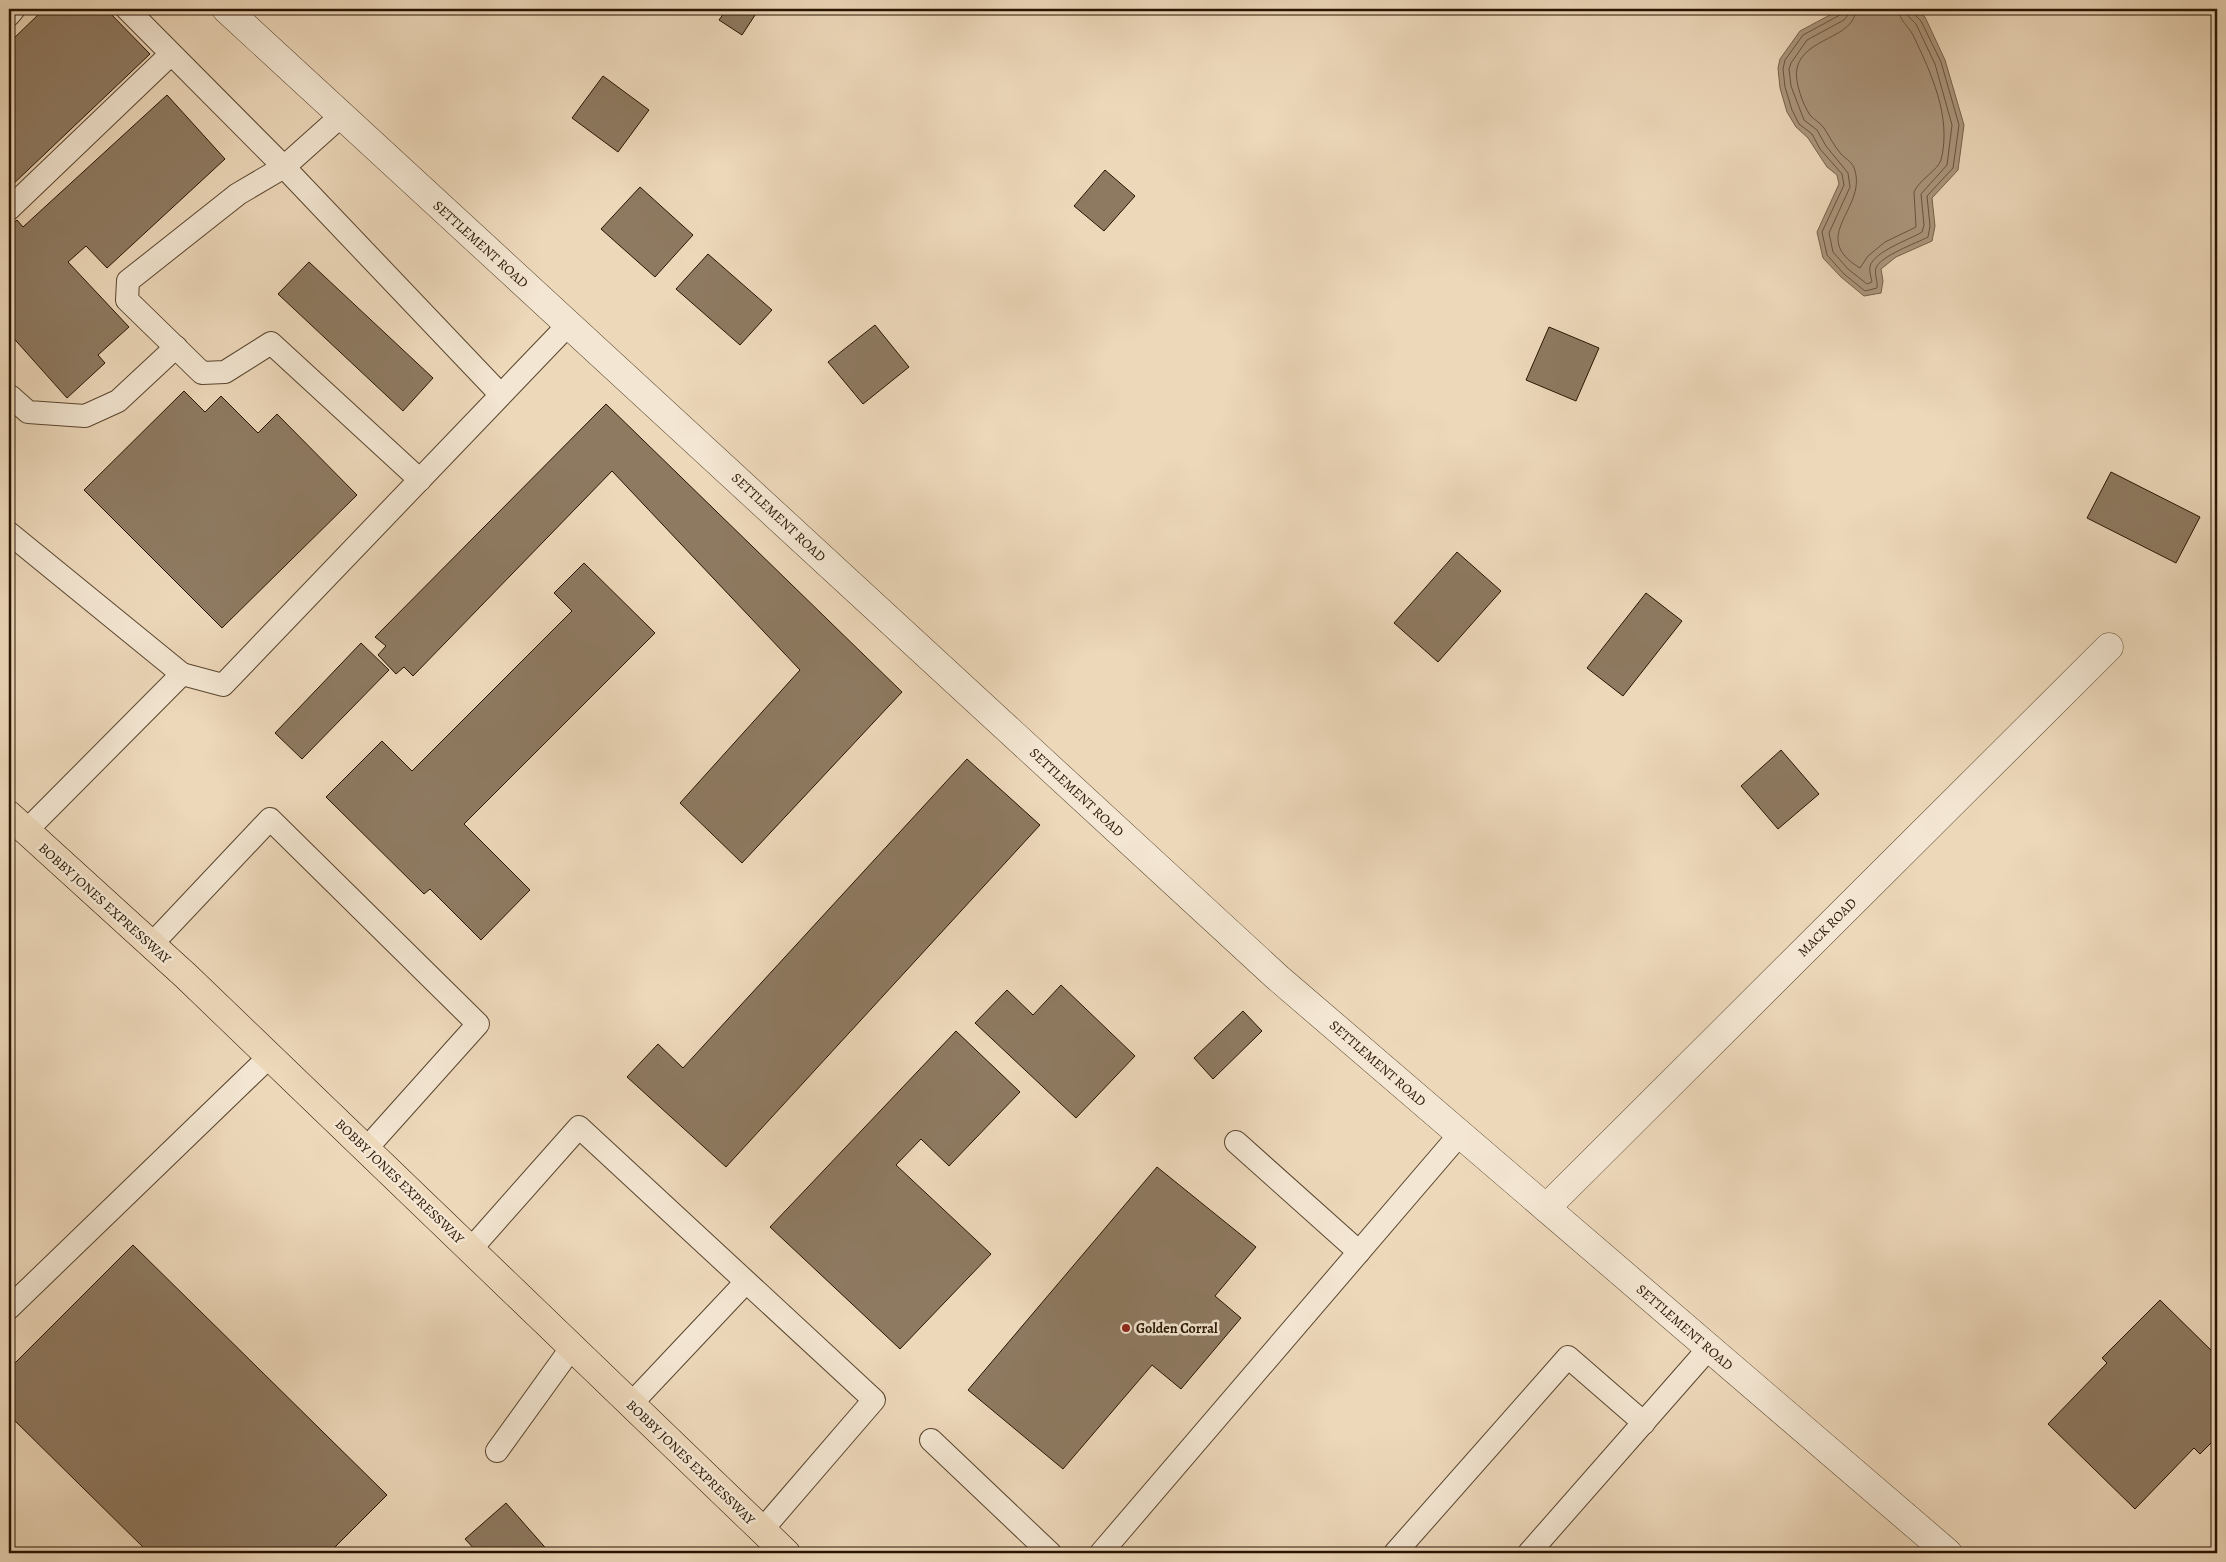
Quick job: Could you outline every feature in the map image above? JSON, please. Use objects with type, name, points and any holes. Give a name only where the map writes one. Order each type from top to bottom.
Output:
[{"type":"main road","name":"BOBBY JONES EXPRESSWAY","points":[[17,823],[152,945],[270,1056],[786,1553]]},
{"type":"street","name":"SETTLEMENT ROAD","points":[[226,9],[1277,977],[1948,1553]]},
{"type":"street","name":"MACK ROAD","points":[[1546,1208],[2109,647]]},
{"type":"lane","points":[[9,15],[14,9]]},
{"type":"lane","points":[[128,9],[284,167],[500,394]]},
{"type":"lane","points":[[9,209],[171,54]]},
{"type":"lane","points":[[341,116],[284,167],[238,194],[128,281],[127,300],[202,374],[225,372],[271,343],[420,480]]},
{"type":"lane","points":[[9,533],[182,674],[223,685],[569,324]]},
{"type":"lane","points":[[10,396],[28,412],[85,416],[118,401],[176,347]]},
{"type":"lane","points":[[17,823],[182,674]]},
{"type":"lane","points":[[152,945],[270,819],[478,1024],[366,1149]]},
{"type":"lane","points":[[9,1308],[270,1056]]},
{"type":"lane","points":[[471,1250],[579,1127],[874,1400],[762,1530]]},
{"type":"lane","points":[[1101,1553],[1460,1134]]},
{"type":"lane","points":[[1236,1142],[1359,1252]]},
{"type":"lane","points":[[631,1404],[746,1282]]},
{"type":"lane","points":[[497,1451],[572,1347]]},
{"type":"lane","points":[[1529,1553],[1709,1348]]},
{"type":"lane","points":[[1395,1553],[1568,1357],[1644,1423]]},
{"type":"lane","points":[[932,1440],[1050,1553]]},
{"type":"water","points":[[1841,9],[1916,9],[1925,17],[1945,60],[1964,125],[1958,170],[1932,198],[1935,226],[1932,241],[1896,257],[1881,269],[1883,281],[1881,293],[1864,296],[1841,277],[1823,258],[1817,232],[1839,184],[1837,175],[1827,167],[1808,138],[1796,127],[1787,112],[1780,88],[1778,68],[1780,59],[1800,31]]},
{"type":"building","points":[[44,9],[106,9],[150,54],[9,188],[9,43]]},
{"type":"building","points":[[727,9],[759,9],[742,35],[719,20]]},
{"type":"building","points":[[603,76],[649,110],[618,152],[572,118]]},
{"type":"building","points":[[167,95],[225,159],[107,268],[86,246],[68,262],[129,327],[98,355],[105,363],[67,398],[9,333],[9,227],[17,220],[23,227]]},
{"type":"building","points":[[1105,170],[1135,196],[1104,231],[1074,206]]},
{"type":"building","points":[[640,187],[693,235],[655,277],[601,229]]},
{"type":"building","points":[[708,254],[772,310],[740,345],[676,289]]},
{"type":"building","points":[[309,262],[433,378],[403,411],[278,294]]},
{"type":"building","points":[[875,325],[909,367],[863,404],[828,362]]},
{"type":"building","points":[[1549,327],[1599,348],[1576,401],[1526,380]]},
{"type":"building","points":[[184,391],[205,412],[221,396],[258,433],[277,414],[357,495],[222,628],[84,490]]},
{"type":"building","points":[[606,404],[902,692],[742,863],[680,803],[800,670],[612,471],[413,676],[404,667],[396,674],[378,655],[386,646],[375,637]]},
{"type":"building","points":[[2111,472],[2200,517],[2176,563],[2087,518]]},
{"type":"building","points":[[1457,552],[1501,591],[1438,662],[1394,623]]},
{"type":"building","points":[[584,563],[655,633],[464,824],[530,890],[481,940],[430,889],[424,894],[326,797],[382,741],[412,771],[572,611],[554,593]]},
{"type":"building","points":[[1646,593],[1682,621],[1623,696],[1587,668]]},
{"type":"building","points":[[361,643],[389,670],[302,759],[275,733]]},
{"type":"building","points":[[1781,750],[1819,794],[1778,829],[1741,786]]},
{"type":"building","points":[[967,759],[1040,825],[726,1167],[627,1077],[658,1044],[683,1068]]},
{"type":"building","points":[[1061,985],[1135,1056],[1076,1118],[975,1023],[1007,990],[1033,1015]]},
{"type":"building","points":[[1243,1011],[1262,1031],[1213,1079],[1194,1058]]},
{"type":"building","points":[[956,1031],[1020,1092],[949,1166],[921,1139],[896,1165],[991,1254],[900,1349],[770,1227]]},
{"type":"building","name":"Golden Corral","points":[[1157,1167],[1256,1247],[1215,1296],[1241,1318],[1181,1389],[1152,1365],[1063,1469],[968,1390]]},
{"type":"building","points":[[133,1245],[387,1495],[329,1553],[149,1553],[9,1415],[9,1369]]},
{"type":"building","points":[[2160,1300],[2217,1356],[2217,1437],[2200,1454],[2194,1448],[2135,1509],[2048,1424],[2107,1363],[2102,1358]]},
{"type":"building","points":[[506,1503],[550,1553],[478,1553],[465,1539]]},
{"type":"place","name":"Golden Corral","points":[[1126,1328]]}]
